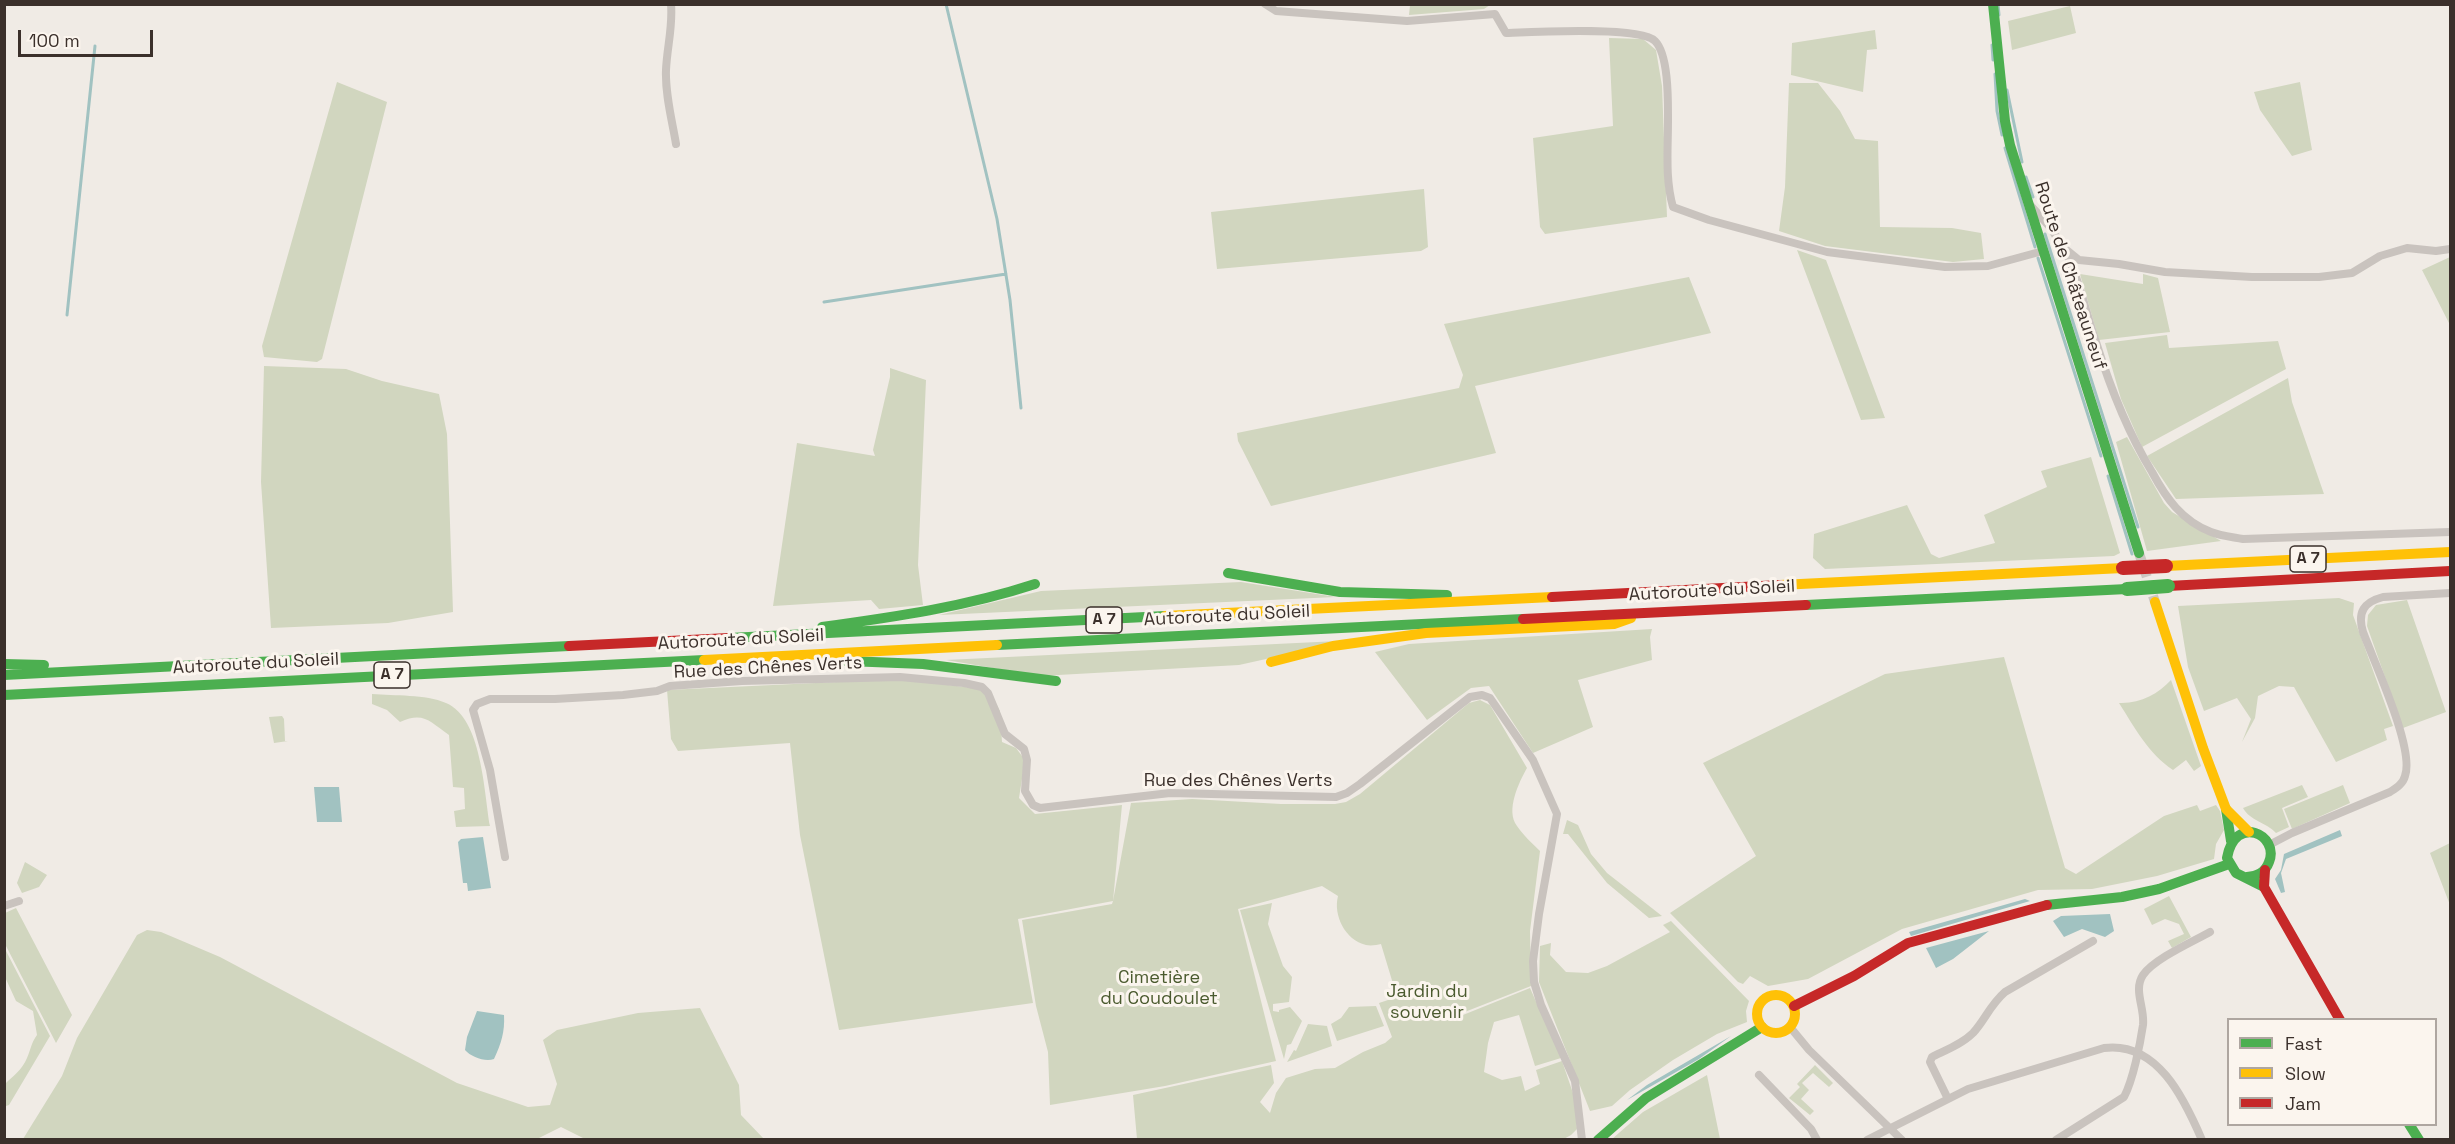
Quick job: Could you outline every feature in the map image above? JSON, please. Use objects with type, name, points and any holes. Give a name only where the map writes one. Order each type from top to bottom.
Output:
[{"type":"main road","name":"Route de Châteauneuf","points":[[1993,4],[2005,121],[2043,251],[2139,553]]},
{"type":"main road","name":"Autoroute du Soleil","points":[[4,675],[2451,552]]},
{"type":"main road","name":"Autoroute du Soleil","points":[[4,695],[2451,571]]},
{"type":"main road","points":[[1228,573],[1340,592],[1463,596],[1500,601]]},
{"type":"main road","points":[[779,636],[834,624],[933,611],[998,596],[1035,584]]},
{"type":"main road","points":[[2155,602],[2203,748],[2226,809],[2231,841]]},
{"type":"main road","points":[[1271,662],[1333,646],[1426,633],[1614,624],[1650,612]]},
{"type":"main road","points":[[779,656],[923,664],[1056,681]]},
{"type":"main road","points":[[4,664],[54,666],[84,671]]},
{"type":"main road","points":[[2226,809],[2249,832]]},
{"type":"main road","points":[[2264,887],[2236,873],[2229,864],[2227,852],[2231,841],[2239,834],[2257,833],[2269,845],[2271,858],[2265,870],[2264,887],[2287,931],[2339,1018]]},
{"type":"main road","points":[[1794,1006],[1854,976],[1908,943],[2039,906],[2122,897],[2159,888],[2229,864]]},
{"type":"main road","points":[[2247,877],[2265,870]]},
{"type":"main road","points":[[1783,996],[1794,1006],[1795,1017],[1790,1027],[1773,1032],[1762,1027],[1757,1011],[1768,997],[1783,996]]},
{"type":"main road","points":[[1598,1140],[1646,1098],[1762,1027]]},
{"type":"main road","points":[[2410,1126],[2420,1140]]},
{"type":"street","points":[[670,4],[671,41],[666,70],[668,102],[676,144]]},
{"type":"street","points":[[1265,4],[1276,11],[1407,21],[1495,14],[1506,33],[1580,31],[1640,35],[1654,40],[1661,50],[1666,70],[1668,188],[1673,207],[1709,220],[1827,252],[1945,267],[1988,266],[2043,251]]},
{"type":"street","points":[[2029,204],[2050,227],[2074,268],[2096,342],[2128,429],[2166,496],[2186,517],[2211,532],[2243,539],[2451,532]]},
{"type":"street","points":[[2063,247],[2079,260],[2165,272],[2253,277],[2319,277],[2352,273],[2380,256],[2407,248],[2436,251],[2451,249]]},
{"type":"street","points":[[2269,845],[2326,818],[2390,792],[2400,785],[2405,778],[2407,768],[2405,747],[2363,632],[2361,613],[2365,605],[2383,597],[2451,593]]},
{"type":"street","name":"Rue des Chênes Verts","points":[[505,857],[490,770],[474,710],[477,704],[490,699],[555,699],[623,695],[657,691],[670,686],[753,681],[900,677],[964,683],[982,687],[988,693],[1005,734],[1024,749],[1027,760],[1025,791],[1033,805],[1040,808],[1170,793],[1336,797],[1360,784],[1470,698],[1482,695],[1490,698],[1533,759],[1557,814],[1539,914],[1533,961],[1533,982],[1575,1081],[1582,1140]]},
{"type":"street","points":[[4,906],[20,901]]},
{"type":"street","points":[[2056,1140],[2124,1097],[2129,1086],[2143,1023],[2139,988],[2144,974],[2176,950],[2210,932]]},
{"type":"street","points":[[1948,1099],[1930,1062],[1932,1057],[1966,1039],[1975,1031],[1993,1003],[2005,992],[2093,941]]},
{"type":"street","points":[[1790,1027],[1809,1050],[1902,1140]]},
{"type":"street","points":[[1867,1140],[1985,1083],[2117,1046],[2137,1052],[2157,1064],[2175,1089],[2202,1140]]},
{"type":"street","points":[[1760,1075],[1811,1128],[1817,1140]]},
{"type":"green space","points":[[1410,4],[1490,5],[1484,9],[1409,15]]},
{"type":"green space","points":[[2070,6],[2076,33],[2012,50],[2008,21]]},
{"type":"green space","points":[[1875,30],[1877,49],[1867,50],[1863,92],[1791,75],[1792,43]]},
{"type":"green space","points":[[1609,38],[1643,39],[1656,50],[1662,86],[1667,217],[1545,234],[1540,227],[1533,138],[1613,126]]},
{"type":"green space","points":[[337,82],[387,102],[322,359],[317,362],[264,357],[262,346]]},
{"type":"green space","points":[[2300,82],[2312,150],[2292,156],[2260,110],[2254,92]]},
{"type":"green space","points":[[1789,83],[1818,83],[1840,111],[1855,139],[1878,141],[1880,227],[1952,228],[1981,233],[1984,259],[1953,262],[1825,246],[1779,231],[1785,187]]},
{"type":"green space","points":[[1424,189],[1428,247],[1421,251],[1217,269],[1211,212]]},
{"type":"green space","points":[[1797,250],[1826,260],[1885,418],[1861,420]]},
{"type":"green space","points":[[2450,257],[2450,325],[2422,270]]},
{"type":"green space","points":[[2080,274],[2143,284],[2143,274],[2158,278],[2170,332],[2099,340]]},
{"type":"green space","points":[[1689,277],[1711,333],[1475,386],[1496,453],[1271,506],[1238,441],[1237,433],[1459,388],[1463,375],[1444,324]]},
{"type":"green space","points":[[2167,335],[2169,348],[2278,341],[2286,369],[2142,447],[2121,399],[2105,343]]},
{"type":"green space","points":[[264,366],[346,369],[382,381],[439,394],[447,434],[453,612],[388,623],[271,628],[261,482]]},
{"type":"green space","points":[[890,368],[926,380],[918,565],[923,605],[879,609],[871,600],[773,606],[797,443],[875,456],[873,450],[890,377]]},
{"type":"green space","points":[[2288,378],[2292,402],[2324,494],[2176,499],[2147,456]]},
{"type":"green space","points":[[2127,437],[2164,503],[2172,512],[2221,541],[2147,551],[2116,442]]},
{"type":"green space","points":[[2091,457],[2120,553],[2114,556],[1825,569],[1813,558],[1814,534],[1907,505],[1931,554],[1939,558],[1995,543],[1984,515],[2047,487],[2041,471]]},
{"type":"green space","points":[[1241,582],[1336,597],[939,615],[1041,591]]},
{"type":"green space","points":[[2339,598],[2354,603],[2353,615],[2393,726],[2384,729],[2387,740],[2336,762],[2294,687],[2279,686],[2258,696],[2255,718],[2242,742],[2251,719],[2237,698],[2204,711],[2188,667],[2178,606]]},
{"type":"green space","points":[[2407,600],[2446,712],[2403,728],[2367,626],[2368,615],[2376,605]]},
{"type":"green space","points":[[1652,629],[1650,637],[1652,660],[1578,680],[1593,727],[1533,753],[1489,686],[1471,688],[1427,720],[1375,652],[1409,644]]},
{"type":"green space","points":[[1338,641],[1338,643],[1239,665],[1040,676],[946,660]]},
{"type":"green space","points":[[2004,657],[2065,868],[2076,874],[2164,816],[2197,805],[2200,811],[2216,805],[2220,811],[2224,830],[2216,844],[2214,859],[2157,876],[2092,889],[2038,890],[1902,929],[1808,979],[1768,986],[1750,976],[1743,984],[1738,982],[1670,913],[1756,856],[1703,763],[1885,674]]},
{"type":"green space","points":[[900,679],[989,690],[1000,711],[1002,742],[1016,748],[1025,760],[1019,798],[1035,814],[1122,805],[1113,901],[1018,919],[1033,1003],[839,1030],[800,835],[790,743],[678,751],[671,739],[667,690]]},
{"type":"green space","points":[[2171,680],[2201,766],[2194,771],[2186,760],[2173,770],[2156,756],[2119,703],[2134,702],[2148,697]]},
{"type":"green space","points":[[372,694],[429,698],[446,703],[458,711],[467,724],[479,757],[490,826],[456,827],[454,811],[465,809],[464,788],[453,787],[449,735],[421,718],[400,722],[387,710],[372,704]]},
{"type":"green space","name":"Cimetière du Coudoulet","points":[[1480,700],[1490,705],[1527,768],[1514,797],[1512,813],[1519,829],[1540,851],[1530,931],[1531,986],[1457,1015],[1458,1017],[1530,988],[1561,1058],[1535,1066],[1519,1015],[1494,1022],[1484,1072],[1502,1080],[1521,1076],[1525,1091],[1540,1084],[1536,1070],[1562,1061],[1575,1099],[1577,1129],[1562,1140],[1137,1139],[1133,1095],[1271,1065],[1274,1083],[1260,1102],[1270,1113],[1276,1093],[1286,1078],[1315,1069],[1335,1068],[1385,1043],[1392,1037],[1379,1003],[1397,997],[1381,944],[1366,945],[1352,938],[1339,919],[1338,896],[1322,886],[1238,909],[1276,1061],[1165,1086],[1050,1105],[1048,1052],[1036,1006],[1022,920],[1112,904],[1131,803],[1192,799],[1281,804],[1346,802],[1360,794],[1469,703]]},
{"type":"green space","points":[[282,716],[285,741],[288,741],[274,743],[269,717]]},
{"type":"green space","points":[[2302,785],[2308,797],[2282,808],[2289,827],[2276,833],[2250,816],[2243,808]]},
{"type":"green space","points":[[2343,785],[2350,803],[2292,829],[2284,809]]},
{"type":"green space","points":[[1567,820],[1578,825],[1591,854],[1607,873],[1662,916],[1649,918],[1607,883],[1568,834],[1563,834]]},
{"type":"green space","points":[[2450,843],[2450,905],[2430,853]]},
{"type":"green space","points":[[25,862],[47,875],[39,887],[22,893],[17,883]]},
{"type":"green space","points":[[2169,896],[2191,937],[2172,948],[2168,941],[2184,934],[2179,924],[2165,919],[2152,925],[2144,909]]},
{"type":"green space","points":[[1272,903],[1268,924],[1283,966],[1292,977],[1289,1002],[1273,1004],[1273,1011],[1279,1012],[1279,1010],[1290,1007],[1302,1021],[1291,1044],[1287,1045],[1284,1059],[1240,910]]},
{"type":"green space","points":[[16,908],[72,1015],[56,1043],[5,944],[5,913]]},
{"type":"green space","points":[[1671,921],[1749,1001],[1746,1011],[1747,1022],[1717,1034],[1673,1060],[1630,1090],[1612,1106],[1590,1111],[1539,982],[1540,946],[1551,943],[1550,955],[1566,972],[1588,973],[1607,966],[1670,932],[1663,925]]},
{"type":"green space","points":[[147,930],[161,932],[220,957],[457,1083],[528,1107],[550,1105],[557,1084],[543,1040],[557,1030],[638,1013],[700,1008],[739,1085],[741,1115],[764,1139],[585,1139],[561,1127],[535,1140],[23,1139],[62,1076],[77,1038],[137,935]]},
{"type":"green space","points":[[5,949],[50,1036],[9,1105],[6,1106],[5,1084],[23,1066],[37,1035],[33,1011],[16,1001],[5,977]]},
{"type":"green space","points":[[1376,1006],[1384,1026],[1337,1041],[1331,1024],[1341,1018],[1349,1007]]},
{"type":"green space","points":[[1308,1024],[1327,1026],[1332,1046],[1287,1062],[1294,1050],[1296,1051]]},
{"type":"green space","points":[[1815,1065],[1833,1083],[1829,1087],[1813,1073],[1802,1083],[1809,1090],[1801,1099],[1814,1111],[1810,1115],[1789,1098],[1800,1087],[1797,1084]]},
{"type":"green space","points":[[1707,1075],[1720,1139],[1612,1139],[1643,1112]]},
{"type":"water","points":[[314,787],[339,787],[342,822],[317,822]]},
{"type":"water","points":[[2340,830],[2342,836],[2286,859],[2281,873],[2285,892],[2281,893],[2275,879],[2281,870],[2284,854]]},
{"type":"water","points":[[483,837],[491,888],[468,891],[467,883],[463,883],[458,842],[461,839]]},
{"type":"water","points":[[2025,899],[2030,901],[1911,936],[1909,932]]},
{"type":"water","points":[[2110,914],[2114,931],[2105,937],[2082,929],[2064,937],[2053,921],[2061,916]]},
{"type":"water","points":[[1989,931],[1953,959],[1936,968],[1926,948]]},
{"type":"water","points":[[477,1011],[504,1015],[502,1038],[494,1059],[478,1058],[465,1050],[467,1037]]},
{"type":"water","points":[[1731,1036],[1699,1059],[1627,1100],[1647,1085]]},
{"type":"waterway","points":[[946,4],[997,219],[1010,300],[1021,408]]},
{"type":"waterway","points":[[1998,4],[1999,15]]},
{"type":"waterway","points":[[1992,45],[1993,60]]},
{"type":"waterway","points":[[67,315],[95,46]]},
{"type":"waterway","points":[[1995,74],[1997,111],[2002,135]]},
{"type":"waterway","points":[[2007,90],[2022,162]]},
{"type":"waterway","points":[[2005,148],[2035,247]]},
{"type":"waterway","points":[[2026,177],[2033,197]]},
{"type":"waterway","points":[[2045,234],[2138,527]]},
{"type":"waterway","points":[[2038,258],[2101,456]]},
{"type":"waterway","points":[[824,302],[1006,274]]},
{"type":"waterway","points":[[2108,476],[2132,554]]},
{"type":"tunnel","points":[[2139,553],[2155,602]]},
{"type":"traffic: fast","points":[[1993,4],[2005,121],[2010,145],[2139,553]]},
{"type":"traffic: fast","points":[[1228,573],[1340,592],[1447,595]]},
{"type":"traffic: fast","points":[[822,627],[956,605],[1035,584]]},
{"type":"traffic: fast","points":[[2127,589],[2168,586]]},
{"type":"traffic: fast","points":[[1806,605],[2127,589]]},
{"type":"traffic: fast","points":[[729,638],[1165,616]]},
{"type":"traffic: fast","points":[[997,645],[1523,619]]},
{"type":"traffic: fast","points":[[4,675],[569,646]]},
{"type":"traffic: fast","points":[[4,695],[704,660]]},
{"type":"traffic: fast","points":[[847,661],[923,664],[1056,681]]},
{"type":"traffic: fast","points":[[4,664],[44,665]]},
{"type":"traffic: fast","points":[[2226,809],[2231,841]]},
{"type":"traffic: fast","points":[[2247,877],[2254,876],[2265,869],[2271,852],[2263,837],[2247,832],[2238,836],[2227,858],[2236,873],[2264,887]]},
{"type":"traffic: fast","points":[[2047,905],[2122,897],[2159,889],[2229,864]]},
{"type":"traffic: fast","points":[[1598,1140],[1646,1098],[1762,1027]]},
{"type":"traffic: fast","points":[[2410,1126],[2419,1140]]},
{"type":"traffic: slow","points":[[2166,566],[2450,552]]},
{"type":"traffic: slow","points":[[1780,585],[2123,568]]},
{"type":"traffic: slow","points":[[1165,616],[1552,597]]},
{"type":"traffic: slow","points":[[2155,602],[2203,748],[2226,809],[2249,832]]},
{"type":"traffic: slow","points":[[1271,662],[1333,646],[1426,633],[1614,624],[1631,618]]},
{"type":"traffic: slow","points":[[704,660],[997,645]]},
{"type":"traffic: slow","points":[[1776,995],[1789,1001],[1795,1014],[1789,1027],[1776,1033],[1763,1027],[1757,1014],[1763,1001],[1776,995]]},
{"type":"traffic: jam","points":[[2123,568],[2166,566]]},
{"type":"traffic: jam","points":[[2168,586],[2450,571]]},
{"type":"traffic: jam","points":[[1552,597],[1780,585]]},
{"type":"traffic: jam","points":[[1523,619],[1806,605]]},
{"type":"traffic: jam","points":[[569,646],[729,638]]},
{"type":"traffic: jam","points":[[2265,870],[2264,887],[2339,1018]]},
{"type":"traffic: jam","points":[[1794,1006],[1854,976],[1908,943],[2047,905]]},
{"type":"park label","name":"Jardin du souvenir","points":[[1427,1002]]}]
